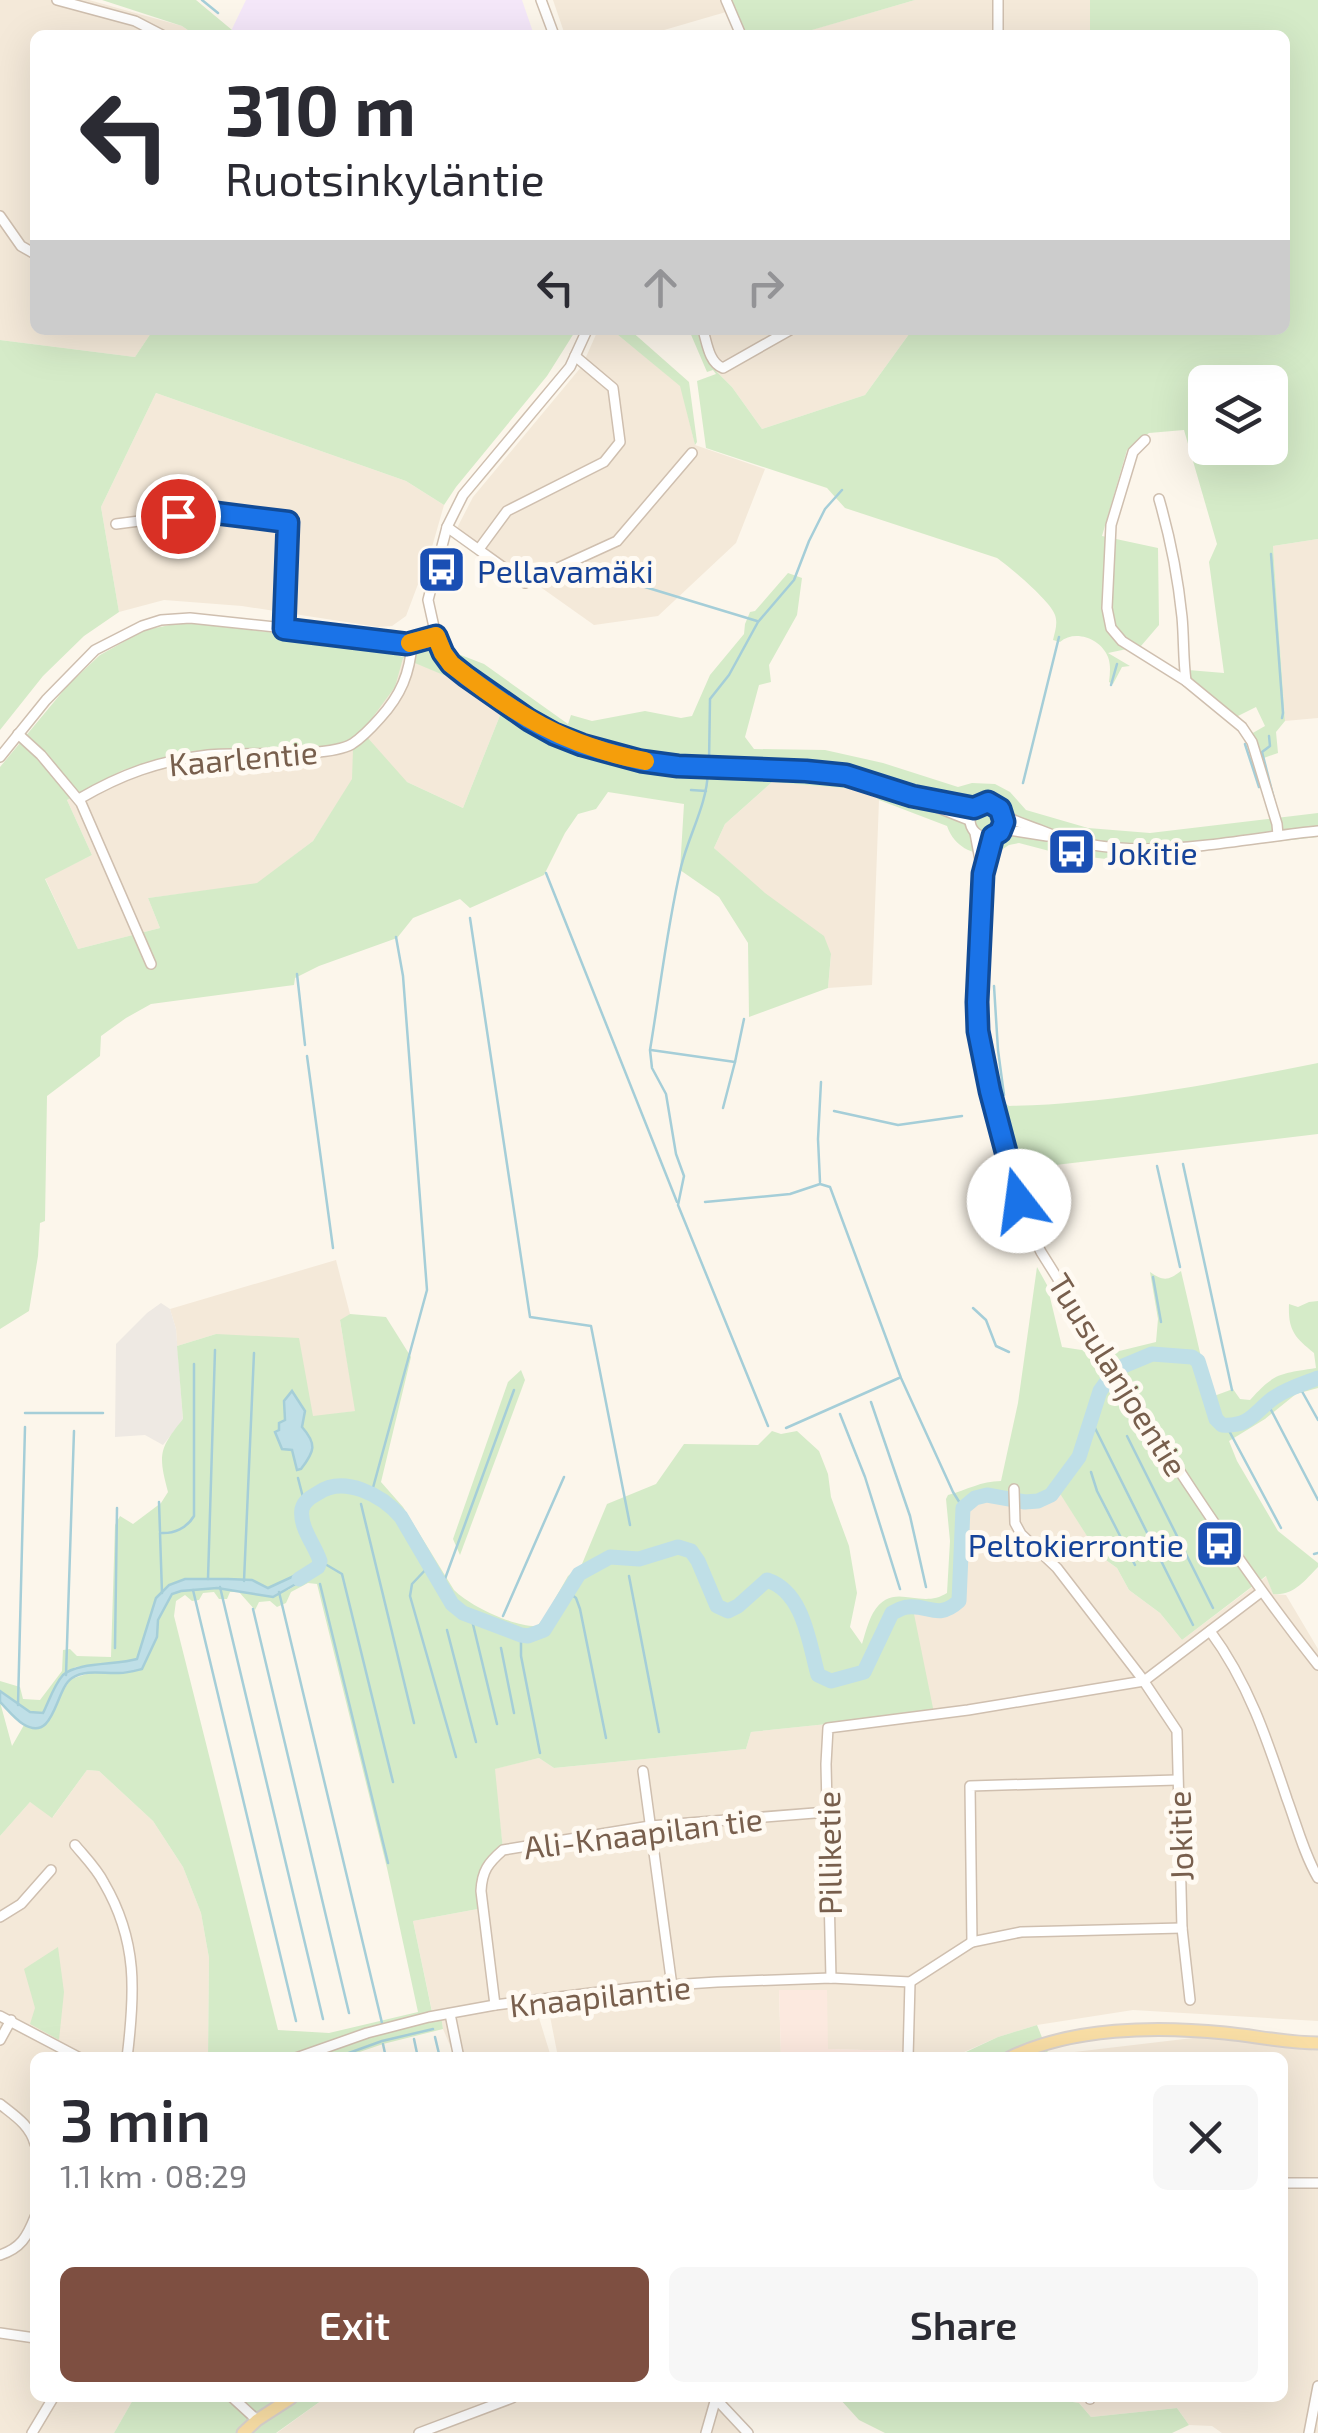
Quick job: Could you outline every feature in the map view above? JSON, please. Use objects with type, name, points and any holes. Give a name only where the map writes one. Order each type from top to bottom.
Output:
[{"type":"main road","points":[[1021,2052],[1096,2033],[1162,2029],[1318,2043]]},
{"type":"main road","points":[[243,2433],[286,2402]]},
{"type":"street","points":[[57,0],[134,21],[152,30]]},
{"type":"street","points":[[541,0],[552,30]]},
{"type":"street","points":[[726,0],[739,30]]},
{"type":"street","points":[[998,0],[998,30]]},
{"type":"street","points":[[0,216],[21,246],[30,251]]},
{"type":"street","points":[[585,335],[552,390],[463,495],[447,526],[428,600],[436,636],[451,664],[529,720],[554,734],[610,754],[678,766],[846,775],[970,820]]},
{"type":"street","points":[[705,335],[713,361],[723,368],[781,335]]},
{"type":"street","points":[[479,550],[507,511],[604,462],[620,442],[613,388],[575,356]]},
{"type":"street","points":[[1145,440],[1132,452],[1111,526],[1107,608],[1111,628],[1122,641],[1186,681],[1242,727],[1252,742],[1278,835]]},
{"type":"street","points":[[447,526],[525,583],[617,541],[692,452]]},
{"type":"street","points":[[1158,499],[1167,528],[1182,618],[1186,681]]},
{"type":"street","points":[[116,524],[208,512],[288,522],[284,629]]},
{"type":"street","points":[[0,757],[46,700],[95,650],[161,620],[190,618],[407,644],[436,636]]},
{"type":"street","name":"Kaarlentie","points":[[79,799],[130,772],[157,764],[230,753],[310,753],[352,744],[401,692],[410,670],[412,643]]},
{"type":"street","points":[[18,734],[79,799],[151,964]]},
{"type":"street","points":[[912,796],[974,808]]},
{"type":"street","points":[[1004,815],[1002,829],[993,836],[975,833],[970,820],[980,804],[995,804],[1004,815],[1055,837]]},
{"type":"street","points":[[1002,829],[1121,850],[1318,831]]},
{"type":"street","name":"Tuusulanjoentie","points":[[975,833],[983,874]]},
{"type":"street","name":"Tuusulanjoentie","points":[[993,836],[983,874],[978,1031],[1012,1177],[1028,1223],[1041,1252],[1197,1497],[1261,1592],[1318,1665]]},
{"type":"street","name":"Jokitie","points":[[1014,1489],[1015,1523],[1020,1534],[1057,1568],[1144,1682],[1176,1732],[1182,1928],[1190,2000]]},
{"type":"street","points":[[1144,1682],[1261,1592]]},
{"type":"street","points":[[1210,1632],[1226,1652],[1252,1703],[1318,1878]]},
{"type":"street","name":"Pilliketie","points":[[831,1978],[828,1728],[1144,1682]]},
{"type":"street","points":[[643,1771],[672,1986]]},
{"type":"street","points":[[972,1942],[970,1786],[1177,1780]]},
{"type":"street","name":"Ali-Knaapilan tie","points":[[495,2005],[481,1890],[488,1862],[503,1850],[650,1826],[827,1812]]},
{"type":"street","points":[[75,1846],[104,1881],[124,1925],[132,1958],[134,1992],[129,2052]]},
{"type":"street","points":[[0,1917],[21,1904],[50,1870]]},
{"type":"street","points":[[908,2052],[910,1982],[972,1942],[1021,1932],[1182,1928]]},
{"type":"street","name":"Knaapilantie","points":[[313,2052],[428,2017],[495,2005],[672,1986],[831,1978],[910,1982]]},
{"type":"street","points":[[450,2014],[458,2052]]},
{"type":"street","points":[[0,2016],[69,2052]]},
{"type":"street","points":[[0,2040],[11,2020]]},
{"type":"street","points":[[0,2104],[30,2132]]},
{"type":"street","points":[[1288,2183],[1318,2183]]},
{"type":"street","points":[[0,2255],[13,2250],[30,2229]]},
{"type":"street","points":[[0,2333],[30,2337]]},
{"type":"street","points":[[1309,2433],[1318,2386]]},
{"type":"street","points":[[32,2433],[51,2402]]},
{"type":"street","points":[[237,2402],[257,2420]]},
{"type":"street","points":[[419,2433],[501,2402]]},
{"type":"street","points":[[706,2433],[715,2402]]},
{"type":"street","points":[[720,2402],[748,2433]]},
{"type":"shaded area","points":[[0,0],[89,0],[182,26],[188,30],[30,30],[30,335],[150,335],[135,357],[0,340]]},
{"type":"shaded area","points":[[246,0],[522,0],[532,30],[231,30]]},
{"type":"shaded area","points":[[553,0],[721,0],[726,12],[664,30],[563,30]]},
{"type":"shaded area","points":[[915,0],[1090,0],[1090,30],[811,30]]},
{"type":"shaded area","points":[[596,335],[618,335],[681,386],[695,445],[765,469],[736,543],[658,616],[594,625],[457,528],[473,497],[582,366]]},
{"type":"shaded area","points":[[698,335],[908,335],[865,395],[762,429],[732,387],[712,367]]},
{"type":"shaded area","points":[[156,393],[406,481],[444,505],[406,616],[392,626],[378,627],[242,606],[164,600],[119,612],[101,507]]},
{"type":"shaded area","points":[[1318,539],[1318,718],[1285,721],[1273,546]]},
{"type":"shaded area","points":[[403,657],[460,682],[503,708],[463,808],[407,782],[353,749],[353,779],[313,841],[257,884],[148,898],[160,928],[78,949],[45,878],[92,855],[67,800],[123,770],[166,758],[234,749]]},
{"type":"shaded area","points":[[772,782],[867,790],[879,800],[872,985],[828,988],[831,955],[714,848],[725,824]]},
{"type":"shaded area","points":[[336,1260],[350,1314],[340,1321],[356,1411],[313,1417],[216,1334],[177,1346],[170,1309]]},
{"type":"shaded area","points":[[161,1303],[170,1309],[176,1329],[183,1420],[163,1445],[145,1435],[115,1437],[116,1344]]},
{"type":"shaded area","points":[[1059,1491],[1099,1555],[1117,1568],[1129,1590],[1160,1613],[1182,1640],[1267,1576],[1273,1594],[1286,1595],[1318,1649],[1318,2021],[1133,2010],[1037,2025],[964,2052],[827,2049],[779,1991],[781,2052],[557,2052],[548,2006],[536,2008],[549,2052],[453,2052],[441,2015],[433,2016],[413,1921],[483,1908],[482,1874],[503,1850],[494,1769],[539,1758],[554,1768],[746,1749],[751,1732],[933,1713],[912,1609],[949,1612],[960,1602],[967,1514],[980,1498],[1037,1501]]},
{"type":"shaded area","points":[[87,1770],[99,1771],[153,1821],[183,1867],[201,1913],[209,1958],[208,2052],[30,2052],[30,2402],[132,2402],[114,2433],[0,2433],[0,1836],[30,1802],[53,1817]]},
{"type":"shaded area","points":[[779,1990],[827,1990],[828,2049],[903,2052],[781,2052]]},
{"type":"shaded area","points":[[1218,2035],[1318,2046],[1318,2433],[1222,2433],[1212,2426],[1189,2425],[1177,2408],[1091,2417],[1079,2403],[1073,2402],[1288,2402],[1288,2052],[1074,2052]]},
{"type":"shaded area","points":[[320,2402],[716,2402],[743,2433],[277,2433]]},
{"type":"green space","points":[[102,0],[196,0],[232,30],[188,30]]},
{"type":"green space","points":[[731,0],[915,0],[812,30],[743,30]]},
{"type":"green space","points":[[1090,0],[1318,0],[1318,539],[1273,546],[1285,721],[1276,732],[1278,753],[1261,759],[1251,734],[1265,726],[1256,707],[1234,718],[1188,680],[1188,670],[1224,673],[1209,562],[1217,544],[1194,465],[1288,465],[1288,365],[1188,365],[1188,444],[1184,430],[1149,433],[1127,450],[1102,536],[1158,548],[1159,625],[1141,646],[1108,653],[1130,666],[1122,667],[1113,684],[1109,682],[1108,657],[1100,645],[1080,636],[1060,642],[1053,640],[1056,621],[1052,609],[997,558],[845,508],[827,488],[706,448],[697,381],[716,374],[713,370],[707,372],[691,335],[698,335],[712,367],[732,387],[762,429],[865,395],[908,335],[1290,335],[1290,30],[1090,30]]},
{"type":"green space","points":[[150,335],[573,335],[547,376],[444,505],[406,481],[156,393],[101,507],[119,612],[84,636],[43,676],[0,730],[0,340],[135,357]]},
{"type":"green space","points":[[618,335],[636,335],[689,382],[695,445],[680,386]]},
{"type":"green space","points":[[788,573],[802,578],[797,615],[769,665],[771,682],[759,685],[745,737],[754,749],[825,750],[883,763],[958,787],[995,784],[1010,792],[1026,810],[1088,828],[1150,833],[1318,813],[1318,837],[1114,860],[1057,853],[1019,843],[992,856],[965,848],[954,840],[947,826],[879,800],[867,790],[772,782],[725,824],[714,848],[765,893],[824,936],[831,954],[828,988],[749,1017],[748,943],[719,897],[680,870],[684,804],[608,792],[596,809],[578,814],[544,875],[470,908],[460,899],[413,918],[397,938],[319,966],[295,978],[294,985],[151,1004],[101,1036],[100,1056],[47,1096],[45,1221],[40,1223],[29,1311],[0,1329],[0,767],[68,685],[100,655],[145,630],[197,624],[340,640],[403,657],[419,648],[422,640],[484,664],[568,724],[571,715],[592,721],[645,711],[681,718],[692,716],[710,675],[744,634],[750,612]],"holes":[[[403,658],[460,682],[503,708],[463,808],[407,782],[367,737],[353,749],[352,779],[313,841],[257,883],[148,898],[160,928],[78,949],[45,879],[92,855],[67,800],[123,770],[166,758],[234,749],[323,747],[350,740],[364,729],[395,687]]]},
{"type":"green space","points":[[1318,1063],[1318,1134],[1001,1174],[987,1120],[987,1112],[1003,1102],[1009,1106],[1126,1097]]},
{"type":"green space","points":[[1037,1267],[1047,1285],[1062,1347],[1099,1349],[1107,1354],[1156,1342],[1158,1319],[1150,1272],[1166,1279],[1181,1271],[1214,1396],[1233,1389],[1240,1399],[1250,1400],[1279,1376],[1316,1368],[1314,1353],[1291,1327],[1289,1304],[1298,1307],[1318,1301],[1318,1388],[1296,1394],[1229,1441],[1278,1531],[1318,1563],[1298,1586],[1287,1593],[1273,1594],[1266,1576],[1182,1640],[1160,1613],[1129,1590],[1117,1568],[1099,1555],[1059,1492],[1037,1501],[980,1498],[967,1514],[960,1602],[949,1612],[913,1609],[934,1713],[751,1732],[746,1749],[554,1768],[539,1758],[495,1769],[503,1850],[488,1863],[483,1908],[413,1921],[433,2016],[441,2015],[443,2029],[360,2052],[208,2052],[209,1958],[201,1913],[183,1867],[153,1821],[99,1771],[87,1770],[52,1818],[30,1802],[0,1836],[0,1702],[12,1746],[24,1725],[39,1727],[71,1679],[93,1672],[125,1673],[157,1637],[158,1620],[171,1595],[217,1588],[259,1595],[288,1590],[318,1572],[311,1568],[268,1588],[252,1580],[185,1579],[169,1585],[156,1598],[137,1659],[75,1667],[43,1713],[30,1712],[0,1690],[0,1681],[20,1687],[23,1699],[40,1700],[62,1671],[63,1650],[70,1649],[77,1656],[111,1657],[115,1525],[120,1516],[133,1524],[161,1503],[168,1492],[163,1453],[183,1419],[177,1346],[216,1334],[299,1338],[313,1416],[355,1411],[340,1320],[350,1314],[386,1317],[411,1357],[381,1482],[403,1507],[454,1590],[470,1603],[527,1625],[537,1626],[568,1576],[582,1564],[607,1504],[656,1484],[684,1444],[758,1445],[772,1431],[797,1431],[819,1451],[849,1546],[857,1593],[850,1627],[862,1644],[873,1613],[889,1598],[926,1599],[947,1593],[950,1541],[946,1499],[974,1486],[1001,1481],[1018,1403]],"holes":[[[308,1583],[317,1584],[418,2012],[329,2033],[278,2030],[174,1616],[176,1601],[185,1595],[192,1601],[199,1600],[203,1593],[214,1592],[219,1599],[227,1599],[230,1592],[239,1592],[255,1610],[259,1602],[270,1601],[277,1607],[286,1603],[291,1592]]]},
{"type":"green space","points":[[521,1370],[525,1380],[460,1555],[453,1539],[508,1382]]},
{"type":"green space","points":[[58,1947],[64,1992],[59,2040],[30,2024],[35,2008],[24,1969]]},
{"type":"green space","points":[[1037,2025],[1048,2052],[966,2052]]},
{"type":"green space","points":[[132,2402],[319,2402],[276,2433],[114,2433]]},
{"type":"green space","points":[[843,2402],[1073,2402],[1079,2403],[1091,2417],[1177,2408],[1189,2425],[1172,2433],[885,2433],[859,2420]]},
{"type":"water","points":[[292,1391],[305,1411],[302,1427],[312,1448],[306,1463],[297,1470],[292,1450],[282,1449],[275,1432],[285,1420],[284,1401]]},
{"type":"water","points":[[311,1568],[318,1569],[317,1572],[273,1597],[217,1588],[172,1594],[158,1620],[157,1637],[142,1669],[77,1675],[66,1684],[42,1727],[23,1724],[0,1702],[0,1691],[30,1712],[43,1713],[57,1683],[69,1671],[137,1659],[156,1598],[169,1585],[185,1579],[228,1579],[252,1580],[268,1588]]},
{"type":"waterway","points":[[202,0],[218,13]]},
{"type":"waterway","points":[[709,763],[710,699],[729,675],[758,622],[794,580],[825,509],[842,490]]},
{"type":"waterway","points":[[1271,554],[1282,718]]},
{"type":"waterway","points":[[597,564],[631,582]]},
{"type":"waterway","points":[[645,587],[757,621]]},
{"type":"waterway","points":[[1023,783],[1059,637]]},
{"type":"waterway","points":[[1111,685],[1117,664]]},
{"type":"waterway","points":[[1269,736],[1270,746],[1262,752],[1275,803]]},
{"type":"waterway","points":[[1245,744],[1259,787]]},
{"type":"waterway","points":[[708,771],[676,890],[650,1050],[652,1068],[666,1094],[676,1154],[684,1176],[678,1205],[768,1426]]},
{"type":"waterway","points":[[691,790],[706,791]]},
{"type":"waterway","points":[[546,873],[677,1202]]},
{"type":"waterway","points":[[470,918],[530,1317],[591,1326],[630,1525]]},
{"type":"waterway","points":[[371,1495],[427,1290],[403,976],[396,937]]},
{"type":"waterway","points":[[297,974],[305,1045]]},
{"type":"waterway","points":[[994,986],[1004,1095]]},
{"type":"waterway","points":[[651,1050],[735,1062],[744,1019]]},
{"type":"waterway","points":[[307,1056],[333,1248]]},
{"type":"waterway","points":[[723,1108],[735,1062]]},
{"type":"waterway","points":[[820,1182],[821,1082]]},
{"type":"waterway","points":[[834,1111],[898,1125],[962,1116]]},
{"type":"waterway","points":[[1183,1164],[1232,1390]]},
{"type":"waterway","points":[[1157,1166],[1180,1267]]},
{"type":"waterway","points":[[705,1202],[790,1194],[820,1184],[830,1187],[901,1378],[963,1508]]},
{"type":"waterway","points":[[1153,1277],[1161,1322]]},
{"type":"waterway","points":[[973,1308],[986,1320],[996,1346],[1009,1352]]},
{"type":"waterway","points":[[208,1579],[215,1350]]},
{"type":"waterway","points":[[244,1581],[254,1353]]},
{"type":"waterway","points":[[299,1579],[318,1567],[320,1561],[303,1522],[303,1506],[318,1493],[339,1486],[373,1495],[401,1517],[452,1604],[463,1613],[521,1635],[544,1630],[579,1574],[610,1557],[639,1559],[678,1547],[691,1551],[717,1606],[728,1611],[767,1580],[779,1586],[803,1620],[818,1675],[831,1681],[864,1672],[892,1613],[908,1607],[945,1610],[959,1601],[963,1508],[975,1498],[987,1495],[1025,1502],[1051,1495],[1079,1457],[1100,1391],[1116,1369],[1152,1354],[1192,1357],[1198,1361],[1216,1419],[1222,1425],[1245,1422],[1277,1395],[1318,1378]]},
{"type":"waterway","points":[[162,1593],[160,1533],[180,1529],[194,1516],[194,1364]]},
{"type":"waterway","points":[[786,1428],[899,1378]]},
{"type":"waterway","points":[[1299,1386],[1318,1420]]},
{"type":"waterway","points":[[442,1587],[514,1390]]},
{"type":"waterway","points":[[871,1402],[910,1516],[926,1587]]},
{"type":"waterway","points":[[1268,1404],[1318,1500]]},
{"type":"waterway","points":[[25,1413],[103,1413]]},
{"type":"waterway","points":[[840,1414],[865,1477],[900,1589]]},
{"type":"waterway","points":[[1090,1418],[1193,1625]]},
{"type":"waterway","points":[[1226,1425],[1281,1528]]},
{"type":"waterway","points":[[18,1705],[25,1427]]},
{"type":"waterway","points":[[66,1675],[74,1431]]},
{"type":"waterway","points":[[1127,1436],[1213,1608]]},
{"type":"waterway","points":[[1091,1472],[1135,1565]]},
{"type":"waterway","points":[[503,1616],[564,1477]]},
{"type":"waterway","points":[[298,1478],[305,1505]]},
{"type":"waterway","points":[[159,1502],[160,1531]]},
{"type":"waterway","points":[[361,1504],[414,1723]]},
{"type":"waterway","points":[[115,1648],[117,1508]]},
{"type":"waterway","points":[[1314,1554],[1318,1553]]},
{"type":"waterway","points":[[320,1561],[342,1574],[393,1782]]},
{"type":"waterway","points":[[430,1565],[412,1584],[410,1596],[456,1757]]},
{"type":"waterway","points":[[629,1576],[659,1732]]},
{"type":"waterway","points":[[320,1584],[388,1863]]},
{"type":"waterway","points":[[220,1587],[323,2019]]},
{"type":"waterway","points":[[193,1590],[296,2021]]},
{"type":"waterway","points":[[567,1591],[576,1598],[580,1609],[606,1738]]},
{"type":"waterway","points":[[279,1592],[382,2023]]},
{"type":"waterway","points":[[253,1609],[349,2013]]},
{"type":"waterway","points":[[471,1616],[497,1724]]},
{"type":"waterway","points":[[447,1630],[476,1742]]},
{"type":"waterway","points":[[521,1635],[521,1656],[540,1753]]},
{"type":"waterway","points":[[501,1648],[514,1713]]},
{"type":"waterway","points":[[352,2052],[433,2029]]},
{"type":"waterway","points":[[435,2037],[439,2052]]},
{"type":"waterway","points":[[414,2039],[417,2052]]},
{"type":"waterway","points":[[383,2044],[385,2052]]},
{"type":"slow traffic","points":[[410,643],[436,636],[451,664],[529,720],[582,745],[645,761]]},
{"type":"place","name":"Pellavamäki","points":[[442,570]]},
{"type":"place","name":"Jokitie","points":[[1072,852]]},
{"type":"place","name":"Peltokierrontie","points":[[1219,1544]]},
{"type":"route","points":[[178,516],[208,512],[288,522],[284,629],[407,644],[436,636],[451,664],[466,676],[529,720],[582,745],[641,761],[678,766],[846,775],[957,806],[995,804],[1004,815],[1004,822],[1000,832],[993,836],[983,874],[978,1031],[1019,1201]]}]
